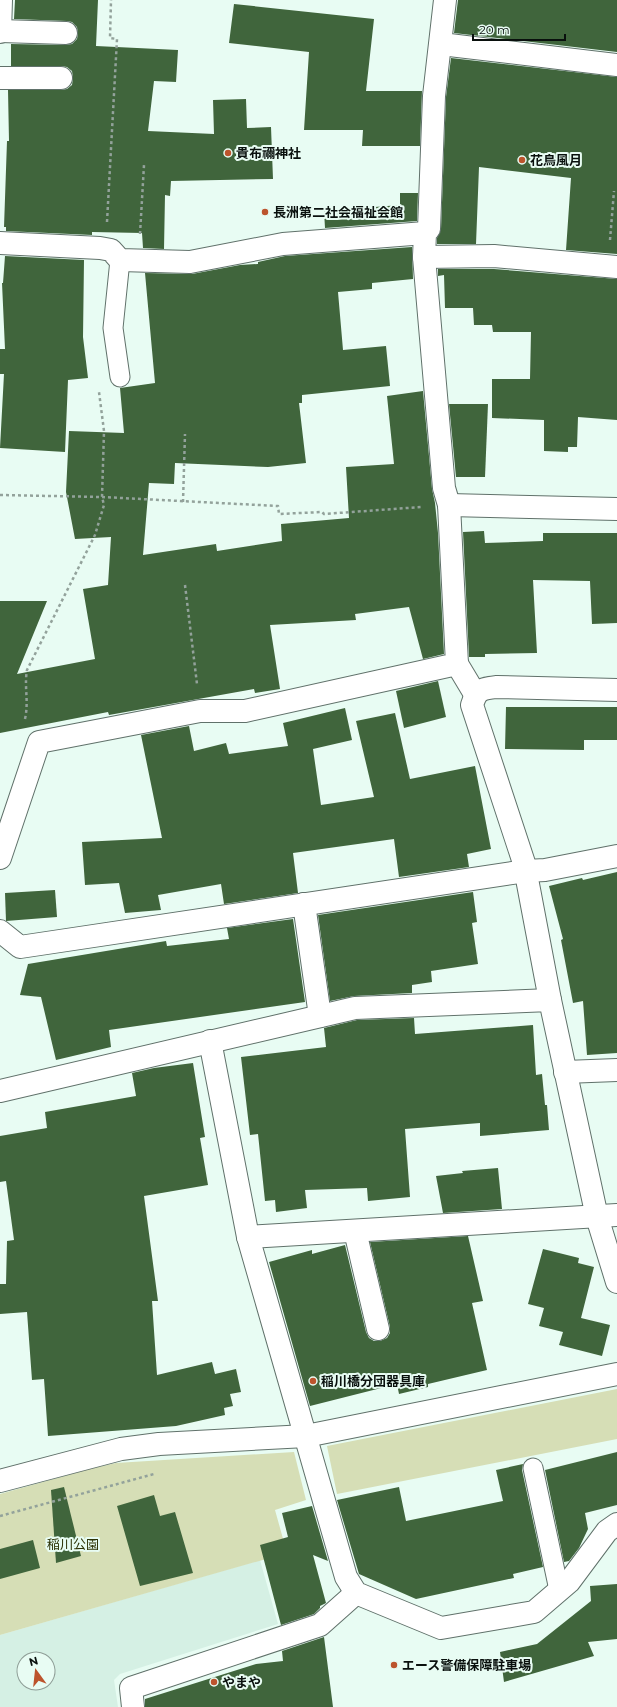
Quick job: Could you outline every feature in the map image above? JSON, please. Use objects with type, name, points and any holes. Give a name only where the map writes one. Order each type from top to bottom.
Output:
[{"type":"street","points":[[1,0],[0,32],[66,33]]},
{"type":"street","points":[[0,243],[100,248],[111,250],[129,261],[190,262],[283,244],[425,233],[430,228],[434,96],[445,0]]},
{"type":"street","points":[[441,44],[617,66]]},
{"type":"street","points":[[0,78],[61,78]]},
{"type":"street","points":[[425,233],[424,257],[444,488],[449,505],[457,664],[475,694]]},
{"type":"street","points":[[424,257],[494,256],[613,267]]},
{"type":"street","points":[[449,505],[617,509]]},
{"type":"street","points":[[0,858],[40,742],[200,711],[245,711],[457,664]]},
{"type":"street","points":[[617,690],[497,687],[483,689],[475,694],[472,705],[524,863],[565,1072],[607,1216],[617,1282]]},
{"type":"street","points":[[0,931],[20,947],[526,871],[545,870],[617,856]]},
{"type":"street","points":[[304,904],[320,1016]]},
{"type":"street","points":[[0,1091],[355,1008],[550,1000]]},
{"type":"street","points":[[210,1041],[248,1237],[346,1578],[356,1593],[441,1628],[534,1612],[569,1582],[607,1531],[617,1524]]},
{"type":"street","points":[[565,1072],[617,1070]]},
{"type":"street","points":[[248,1237],[607,1216]]},
{"type":"street","points":[[355,1231],[378,1329]]},
{"type":"street","points":[[0,1481],[121,1449],[171,1444],[306,1436],[617,1374]]},
{"type":"street","points":[[133,1707],[131,1688],[320,1625],[356,1593]]},
{"type":"lane","points":[[120,377],[113,328],[129,261]]},
{"type":"lane","points":[[533,1468],[559,1590]]},
{"type":"path","points":[[100,248],[106,241],[117,40],[110,38],[111,0]]},
{"type":"path","points":[[129,261],[144,165]]},
{"type":"path","points":[[613,267],[614,191]]},
{"type":"path","points":[[25,721],[28,706],[25,680],[27,670],[95,535],[104,505],[102,497],[104,431],[98,387]]},
{"type":"path","points":[[183,502],[185,434]]},
{"type":"path","points":[[0,495],[102,497],[278,506],[279,514],[322,512],[324,514],[449,505]]},
{"type":"path","points":[[185,585],[200,711]]},
{"type":"path","points":[[0,1516],[173,1469],[171,1444]]},
{"type":"shaded area","points":[[260,1560],[278,1624],[120,1674],[114,1680],[118,1707],[0,1707],[0,1635]]},
{"type":"green space","points":[[617,1389],[617,1439],[337,1494],[327,1446]]},
{"type":"green space","name":"稲川公園","points":[[294,1452],[306,1500],[275,1510],[287,1553],[0,1635],[0,1494],[116,1463]]},
{"type":"building","points":[[15,0],[98,0],[96,46],[178,50],[176,82],[154,81],[148,131],[214,134],[213,100],[246,99],[247,128],[271,127],[273,179],[171,181],[170,196],[165,195],[164,249],[143,248],[142,233],[92,232],[92,235],[6,231],[6,227],[4,227],[7,141],[9,141],[8,90],[67,89],[72,85],[73,78],[72,71],[67,67],[11,66],[11,44],[66,45],[72,44],[77,39],[78,34],[77,27],[72,22],[14,19]]},
{"type":"building","points":[[458,0],[617,0],[617,52],[454,33]]},
{"type":"building","points":[[234,4],[374,19],[366,91],[422,91],[420,146],[362,146],[363,130],[304,130],[309,52],[229,43]]},
{"type":"building","points":[[451,58],[617,77],[617,254],[566,250],[571,178],[479,167],[476,244],[437,244],[437,238],[441,229],[446,97]]},
{"type":"building","points":[[400,193],[418,193],[417,221],[325,228],[324,211],[400,205]]},
{"type":"building","points":[[412,247],[413,279],[372,283],[372,289],[338,292],[343,350],[386,346],[390,386],[302,395],[302,403],[299,403],[306,463],[268,467],[175,463],[174,484],[149,483],[143,555],[216,544],[217,551],[282,541],[281,524],[349,518],[346,467],[394,464],[387,396],[423,391],[432,489],[438,533],[444,654],[423,659],[409,607],[355,614],[356,620],[270,625],[280,689],[255,693],[254,689],[109,715],[108,712],[0,733],[0,601],[47,601],[17,674],[95,659],[83,589],[108,585],[111,537],[75,539],[66,492],[69,431],[124,433],[120,388],[155,383],[145,273],[192,274],[240,265],[258,264],[258,262],[285,256]]},
{"type":"building","points":[[5,256],[84,260],[83,337],[88,378],[68,380],[65,452],[0,448],[4,374],[0,374],[0,349],[5,349],[2,283]]},
{"type":"building","points":[[438,269],[494,269],[617,279],[617,420],[578,417],[577,447],[568,447],[568,452],[544,451],[544,420],[492,418],[492,379],[530,379],[531,332],[493,332],[492,325],[474,325],[473,308],[445,308],[444,275],[438,276]]},
{"type":"building","points":[[449,404],[488,404],[485,477],[456,477]]},
{"type":"building","points":[[484,531],[485,543],[543,541],[543,533],[617,533],[617,623],[592,624],[590,581],[533,580],[537,653],[485,654],[485,657],[469,657],[463,532]]},
{"type":"building","points":[[438,681],[446,717],[404,728],[396,691]]},
{"type":"building","points":[[506,707],[617,707],[617,740],[584,740],[584,750],[505,749]]},
{"type":"building","points":[[345,708],[352,740],[313,749],[321,805],[374,797],[356,721],[395,713],[410,779],[475,766],[491,849],[467,854],[469,867],[399,877],[394,839],[293,853],[298,893],[224,904],[221,884],[158,895],[161,910],[125,913],[119,883],[85,885],[82,842],[162,838],[141,735],[189,726],[194,751],[226,743],[229,754],[288,746],[283,723]]},
{"type":"building","points":[[617,872],[617,1053],[587,1055],[583,1001],[573,1003],[561,940],[563,939],[549,886]]},
{"type":"building","points":[[55,890],[57,917],[6,921],[5,893]]},
{"type":"building","points":[[473,892],[477,922],[472,923],[478,964],[431,971],[432,982],[412,985],[412,993],[354,996],[330,1001],[318,915]]},
{"type":"building","points":[[293,919],[305,1002],[109,1030],[111,1047],[56,1060],[41,997],[20,995],[28,964],[166,941],[167,946],[229,939],[227,928]]},
{"type":"building","points":[[414,1018],[415,1034],[533,1025],[536,1075],[542,1074],[549,1130],[480,1136],[480,1123],[405,1129],[410,1197],[368,1201],[367,1188],[305,1190],[307,1208],[276,1212],[275,1200],[265,1201],[258,1134],[250,1135],[241,1057],[326,1047],[324,1028],[357,1020]]},
{"type":"building","points":[[193,1063],[205,1137],[200,1138],[208,1185],[144,1196],[158,1301],[152,1301],[157,1375],[212,1362],[215,1374],[236,1369],[241,1392],[230,1394],[233,1406],[224,1408],[225,1415],[176,1426],[48,1436],[44,1379],[32,1380],[27,1312],[0,1314],[0,1284],[6,1284],[7,1241],[14,1240],[6,1181],[0,1182],[0,1136],[47,1128],[45,1112],[136,1096],[132,1073],[154,1068]]},
{"type":"building","points":[[498,1168],[502,1209],[443,1213],[436,1176],[463,1173],[462,1171]]},
{"type":"building","points":[[468,1236],[483,1301],[472,1303],[487,1370],[428,1384],[428,1387],[399,1394],[397,1384],[310,1406],[269,1262],[312,1250],[312,1254],[345,1245],[366,1332],[369,1338],[374,1341],[380,1341],[387,1338],[390,1333],[390,1327],[370,1242]]},
{"type":"building","points":[[543,1249],[579,1258],[578,1263],[594,1267],[581,1318],[610,1325],[602,1356],[559,1345],[563,1332],[539,1326],[544,1308],[528,1304]]},
{"type":"building","points":[[617,1452],[617,1505],[585,1513],[588,1529],[579,1548],[569,1561],[564,1562],[545,1470]]},
{"type":"building","points":[[523,1464],[522,1470],[543,1567],[513,1574],[514,1578],[416,1599],[359,1574],[337,1500],[399,1487],[406,1521],[503,1501],[496,1470]]},
{"type":"building","points":[[64,1487],[81,1556],[56,1563],[51,1490]]},
{"type":"building","points":[[154,1495],[160,1516],[175,1512],[193,1573],[140,1586],[117,1506]]},
{"type":"building","points":[[312,1506],[328,1561],[313,1555],[326,1603],[320,1606],[314,1614],[281,1625],[260,1545],[288,1537],[282,1513]]},
{"type":"building","points":[[33,1540],[40,1568],[0,1579],[0,1549]]},
{"type":"building","points":[[617,1584],[617,1639],[588,1642],[594,1656],[504,1682],[500,1652],[537,1644],[591,1601],[590,1586]]},
{"type":"building","points":[[324,1637],[333,1707],[145,1707],[145,1699],[256,1664],[283,1661],[282,1651]]},
{"type":"place","name":"貴布禰神社","points":[[228,153]]},
{"type":"place","name":"花鳥風月","points":[[522,160]]},
{"type":"place","name":"長洲第二社会福祉会館","points":[[265,212]]},
{"type":"place","name":"稲川橋分団器具庫","points":[[313,1381]]},
{"type":"place","name":"エース警備保障駐車場","points":[[394,1665]]},
{"type":"place","name":"やまや","points":[[214,1682]]}]
